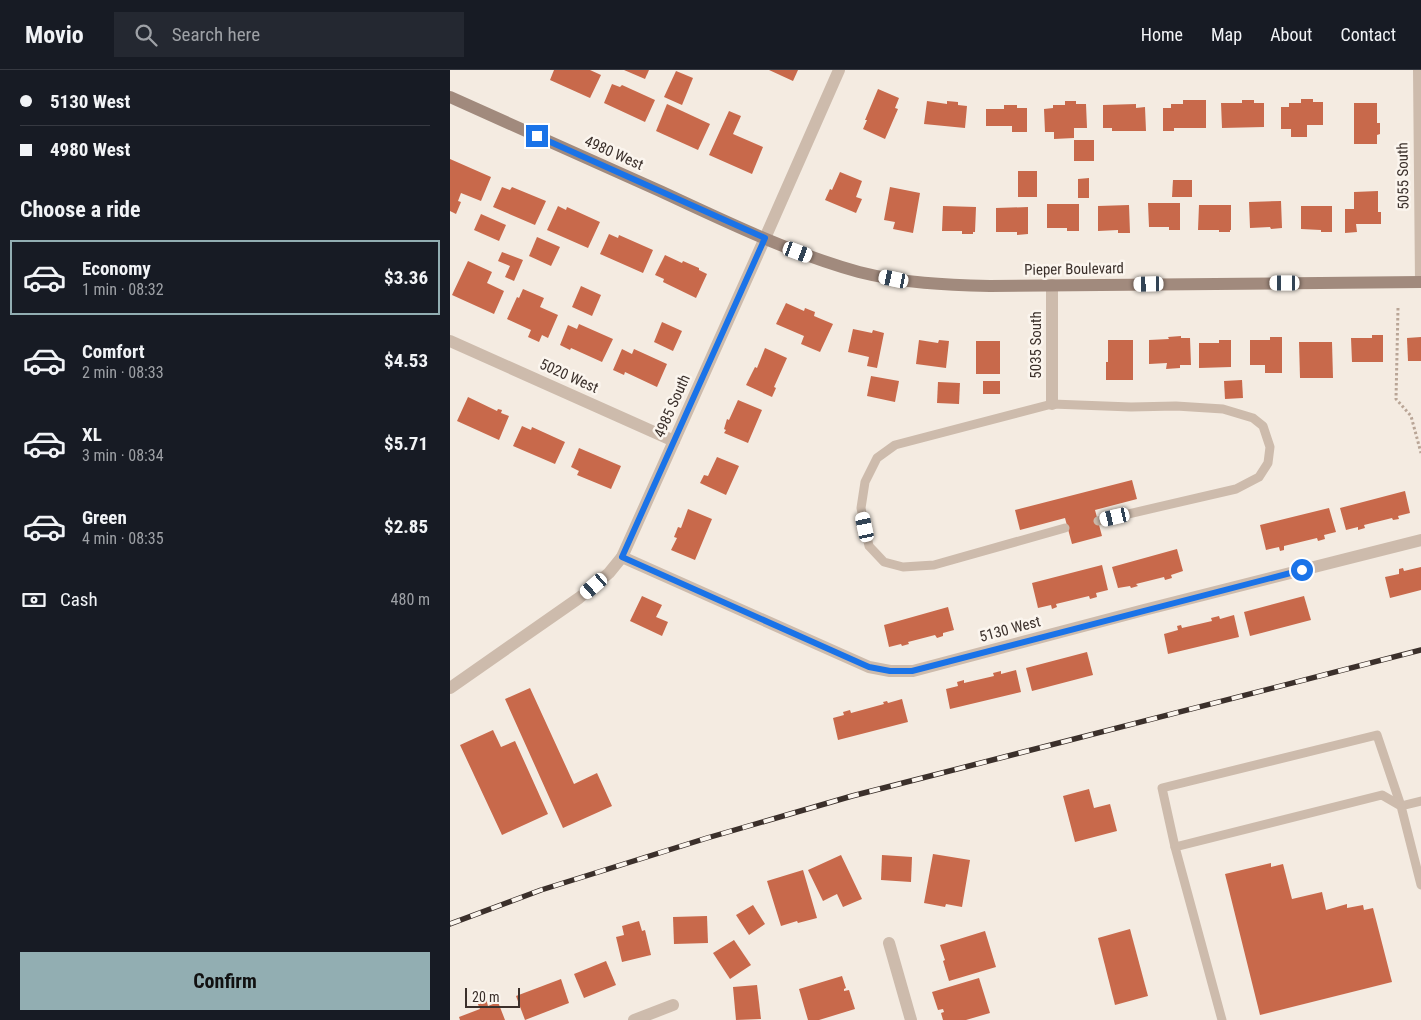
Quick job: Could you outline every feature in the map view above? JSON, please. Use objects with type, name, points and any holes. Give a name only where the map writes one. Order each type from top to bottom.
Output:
[{"type":"street","name":"4985 South","points":[[450,688],[579,598],[609,573],[622,557],[839,70]]},
{"type":"street","name":"5055 South","points":[[1419,70],[1421,282]]},
{"type":"street","name":"4980 West","points":[[450,97],[765,238]]},
{"type":"street","name":"Pieper Boulevard","points":[[765,238],[860,272],[894,279],[941,285],[1421,282]]},
{"type":"street","name":"5035 South","points":[[1052,285],[1052,404]]},
{"type":"street","name":"5020 West","points":[[450,340],[674,441]]},
{"type":"street","name":"5130 West","points":[[622,557],[869,667],[890,671],[912,671],[1421,540]]},
{"type":"street","points":[[889,943],[911,1020]]},
{"type":"street","points":[[634,1020],[673,1005]]},
{"type":"lane","points":[[1065,528],[934,565],[902,567],[884,562],[869,546],[861,508],[865,482],[877,458],[895,445],[1052,404],[1131,407],[1176,406],[1223,410],[1253,418],[1263,426],[1270,447],[1268,463],[1259,477],[1236,489],[1098,521]]},
{"type":"lane","points":[[1222,1020],[1175,847],[1162,788],[1377,735],[1400,806],[1421,885]]},
{"type":"lane","points":[[1175,847],[1382,795],[1400,806],[1421,801]]},
{"type":"path","points":[[1398,308],[1396,399],[1411,416],[1421,453]]},
{"type":"building","points":[[554,70],[590,70],[601,75],[590,98],[550,80]]},
{"type":"building","points":[[624,70],[649,70],[645,79]]},
{"type":"building","points":[[769,70],[798,70],[793,81]]},
{"type":"building","points":[[676,71],[693,78],[682,105],[664,97]]},
{"type":"building","points":[[612,84],[620,87],[622,85],[655,100],[645,122],[604,103]]},
{"type":"building","points":[[878,89],[899,98],[895,108],[898,109],[885,139],[863,129]]},
{"type":"building","points":[[1301,99],[1313,99],[1313,102],[1323,102],[1323,125],[1307,125],[1307,137],[1291,137],[1291,129],[1281,129],[1281,107],[1289,107],[1289,103],[1301,103]]},
{"type":"building","points":[[1183,100],[1206,100],[1206,128],[1174,128],[1174,131],[1163,131],[1163,108],[1171,108],[1171,104],[1183,104]]},
{"type":"building","points":[[1242,100],[1254,100],[1254,103],[1264,103],[1264,127],[1222,128],[1221,103],[1242,103]]},
{"type":"building","points":[[927,101],[947,104],[947,101],[958,102],[958,105],[967,106],[965,128],[924,124]]},
{"type":"building","points":[[1065,101],[1076,101],[1076,104],[1086,104],[1087,128],[1074,128],[1074,138],[1054,139],[1054,132],[1045,132],[1044,109],[1053,108],[1053,105],[1065,105]]},
{"type":"building","points":[[1354,103],[1377,103],[1377,123],[1380,123],[1380,134],[1377,135],[1377,144],[1354,144]]},
{"type":"building","points":[[667,104],[710,124],[698,150],[656,131]]},
{"type":"building","points":[[1136,104],[1136,108],[1145,107],[1146,131],[1112,131],[1112,128],[1103,128],[1103,105]]},
{"type":"building","points":[[1004,105],[1017,105],[1017,108],[1027,108],[1027,132],[1012,132],[1012,126],[986,126],[986,109],[1004,109]]},
{"type":"building","points":[[729,111],[741,116],[733,134],[763,147],[752,174],[709,155]]},
{"type":"building","points":[[1074,140],[1094,140],[1094,161],[1074,161]]},
{"type":"building","points":[[450,159],[491,177],[481,201],[461,193],[458,201],[461,202],[456,214],[450,211]]},
{"type":"building","points":[[1018,171],[1037,171],[1037,197],[1018,197]]},
{"type":"building","points":[[840,172],[862,181],[856,197],[862,199],[856,213],[825,200]]},
{"type":"building","points":[[1089,178],[1089,198],[1078,198],[1078,179]]},
{"type":"building","points":[[1173,180],[1192,180],[1192,197],[1172,197]]},
{"type":"building","points":[[502,187],[510,190],[512,187],[546,201],[535,225],[493,207]]},
{"type":"building","points":[[890,187],[920,193],[913,233],[893,229],[895,222],[884,220]]},
{"type":"building","points":[[1378,191],[1378,212],[1381,212],[1381,224],[1356,224],[1357,232],[1345,233],[1345,209],[1354,209],[1354,192]]},
{"type":"building","points":[[1281,201],[1282,228],[1250,228],[1249,202]]},
{"type":"building","points":[[1148,203],[1180,203],[1180,230],[1169,230],[1169,227],[1149,227]]},
{"type":"building","points":[[1047,204],[1079,204],[1079,231],[1067,231],[1067,228],[1047,228]]},
{"type":"building","points":[[1129,205],[1130,233],[1118,233],[1118,230],[1098,231],[1098,206]]},
{"type":"building","points":[[1199,205],[1231,205],[1230,232],[1198,230]]},
{"type":"building","points":[[558,206],[566,210],[567,207],[600,222],[588,248],[547,230]]},
{"type":"building","points":[[943,206],[976,207],[975,232],[973,234],[962,234],[962,231],[942,231]]},
{"type":"building","points":[[1301,206],[1332,206],[1332,232],[1301,229]]},
{"type":"building","points":[[1028,207],[1028,234],[1017,235],[1017,232],[996,232],[996,208]]},
{"type":"building","points":[[481,214],[506,225],[499,241],[474,230]]},
{"type":"building","points":[[609,234],[618,238],[619,235],[653,250],[643,273],[600,254]]},
{"type":"building","points":[[537,237],[560,247],[551,266],[529,256]]},
{"type":"building","points":[[502,252],[523,260],[514,281],[505,277],[510,266],[498,261]]},
{"type":"building","points":[[665,255],[699,268],[699,270],[707,274],[696,298],[663,282],[664,279],[655,275]]},
{"type":"building","points":[[468,261],[492,272],[487,283],[504,291],[494,314],[452,295]]},
{"type":"building","points":[[581,286],[601,295],[592,316],[572,307]]},
{"type":"building","points":[[523,289],[544,298],[540,307],[558,315],[548,338],[542,335],[539,342],[528,337],[531,330],[507,319],[517,297],[519,298]]},
{"type":"building","points":[[786,303],[804,311],[805,308],[815,312],[814,316],[833,324],[820,352],[801,344],[804,336],[776,324]]},
{"type":"building","points":[[662,322],[682,331],[673,351],[654,342]]},
{"type":"building","points":[[579,324],[613,339],[602,362],[560,345],[568,325],[577,329]]},
{"type":"building","points":[[853,329],[872,333],[873,330],[884,333],[877,368],[867,366],[869,357],[848,352]]},
{"type":"building","points":[[1372,335],[1383,335],[1383,362],[1352,362],[1351,338],[1372,338]]},
{"type":"building","points":[[1181,336],[1181,338],[1190,338],[1191,365],[1180,365],[1180,368],[1166,369],[1167,363],[1149,364],[1149,340]]},
{"type":"building","points":[[1270,337],[1282,337],[1282,373],[1265,373],[1265,365],[1250,365],[1250,340],[1270,340]]},
{"type":"building","points":[[1421,337],[1421,361],[1408,361],[1407,338]]},
{"type":"building","points":[[919,340],[938,343],[939,340],[949,341],[946,368],[916,364]]},
{"type":"building","points":[[1108,340],[1133,340],[1133,380],[1106,380]]},
{"type":"building","points":[[1219,340],[1231,340],[1231,367],[1199,368],[1199,343],[1219,343]]},
{"type":"building","points":[[976,341],[1000,341],[1000,374],[976,374]]},
{"type":"building","points":[[1299,342],[1332,342],[1333,378],[1300,378]]},
{"type":"building","points":[[765,348],[787,358],[774,387],[776,388],[772,397],[746,385],[755,367],[757,368]]},
{"type":"building","points":[[622,349],[632,354],[634,349],[667,364],[657,387],[625,372],[624,375],[613,370]]},
{"type":"building","points":[[871,376],[899,381],[895,402],[867,396]]},
{"type":"building","points":[[1242,380],[1243,398],[1225,399],[1224,381]]},
{"type":"building","points":[[983,381],[1000,381],[1000,394],[983,394]]},
{"type":"building","points":[[938,382],[960,383],[959,404],[937,403]]},
{"type":"building","points":[[468,397],[497,411],[498,409],[502,410],[501,413],[509,416],[499,440],[457,421]]},
{"type":"building","points":[[738,400],[762,410],[748,443],[724,433],[727,419],[729,420]]},
{"type":"building","points":[[522,426],[531,430],[532,427],[565,442],[555,464],[513,446]]},
{"type":"building","points":[[579,448],[621,466],[611,489],[577,475],[579,471],[571,467]]},
{"type":"building","points":[[717,457],[739,466],[726,495],[700,483],[704,475],[708,476]]},
{"type":"building","points":[[1132,480],[1137,499],[1095,510],[1102,536],[1072,544],[1065,518],[1020,530],[1015,510]]},
{"type":"building","points":[[1405,491],[1410,513],[1398,516],[1399,519],[1393,520],[1392,518],[1364,525],[1365,528],[1358,530],[1358,527],[1346,530],[1340,508]]},
{"type":"building","points":[[1329,508],[1336,532],[1324,535],[1325,539],[1318,541],[1317,538],[1284,546],[1284,550],[1280,551],[1279,547],[1266,550],[1260,525]]},
{"type":"building","points":[[688,509],[712,519],[695,560],[671,550],[677,538],[674,537],[678,527],[681,528]]},
{"type":"building","points":[[1177,549],[1183,571],[1171,575],[1172,578],[1165,580],[1164,577],[1136,584],[1138,586],[1131,588],[1130,586],[1118,588],[1112,567]]},
{"type":"building","points":[[1102,565],[1108,590],[1096,593],[1097,597],[1090,599],[1089,596],[1056,604],[1057,607],[1052,609],[1051,605],[1038,608],[1032,583]]},
{"type":"building","points":[[1421,567],[1421,590],[1390,598],[1385,577],[1399,574],[1399,569],[1403,568],[1404,571]]},
{"type":"building","points":[[642,596],[662,605],[656,617],[668,622],[662,636],[630,621]]},
{"type":"building","points":[[1304,596],[1311,620],[1250,636],[1244,612]]},
{"type":"building","points":[[948,607],[954,630],[943,633],[943,636],[937,638],[935,635],[908,642],[909,644],[902,646],[901,644],[889,647],[884,625]]},
{"type":"building","points":[[1234,615],[1239,637],[1168,654],[1164,634],[1178,630],[1177,626],[1181,625],[1182,628],[1212,621],[1211,618],[1219,616],[1220,619]]},
{"type":"building","points":[[1087,652],[1093,675],[1032,691],[1026,668]]},
{"type":"building","points":[[1016,670],[1021,692],[950,709],[946,689],[958,686],[957,682],[964,680],[964,683],[994,676],[993,673],[1001,671],[1001,674]]},
{"type":"building","points":[[530,688],[574,784],[597,773],[612,806],[563,828],[505,699]]},
{"type":"building","points":[[902,699],[908,722],[838,740],[833,718],[844,715],[843,712],[850,710],[851,713],[884,704],[883,702],[887,701],[888,703]]},
{"type":"building","points":[[493,730],[501,747],[515,741],[548,814],[502,835],[460,745]]},
{"type":"building","points":[[1089,789],[1094,808],[1110,804],[1117,831],[1075,842],[1063,796]]},
{"type":"building","points":[[933,854],[970,860],[962,907],[946,904],[945,907],[924,903]]},
{"type":"building","points":[[841,855],[862,899],[843,907],[837,894],[823,901],[808,870]]},
{"type":"building","points":[[882,855],[912,857],[911,882],[881,880]]},
{"type":"building","points":[[1271,863],[1271,867],[1283,864],[1292,899],[1322,892],[1326,910],[1347,904],[1347,908],[1363,905],[1364,910],[1373,908],[1392,982],[1260,1015],[1225,874]]},
{"type":"building","points":[[803,870],[817,918],[781,926],[767,881]]},
{"type":"building","points":[[753,905],[765,924],[749,935],[736,915]]},
{"type":"building","points":[[707,916],[708,943],[674,944],[673,917]]},
{"type":"building","points":[[639,921],[642,931],[645,930],[651,955],[622,962],[616,937],[624,935],[622,926]]},
{"type":"building","points":[[1130,929],[1148,996],[1115,1005],[1098,938]]},
{"type":"building","points":[[985,931],[996,967],[949,981],[940,945]]},
{"type":"building","points":[[734,940],[751,965],[730,979],[713,953]]},
{"type":"building","points":[[606,961],[616,985],[584,998],[574,974]]},
{"type":"building","points":[[842,976],[846,988],[844,991],[849,990],[855,1009],[819,1020],[808,1020],[799,989]]},
{"type":"building","points":[[979,978],[990,1013],[966,1020],[943,1020],[941,1013],[944,1012],[943,1009],[938,1010],[932,992]]},
{"type":"building","points":[[561,979],[569,1003],[525,1020],[516,996]]},
{"type":"building","points":[[757,985],[761,1019],[736,1020],[733,987]]},
{"type":"building","points":[[486,999],[488,1006],[498,1002],[505,1020],[460,1020],[459,1017],[480,1009],[477,1002]]},
{"type":"railway","points":[[450,924],[541,890],[707,838],[852,796],[1421,650]]},
{"type":"route","points":[[537,136],[765,238],[622,557],[869,667],[890,671],[912,671],[1302,570]]}]
